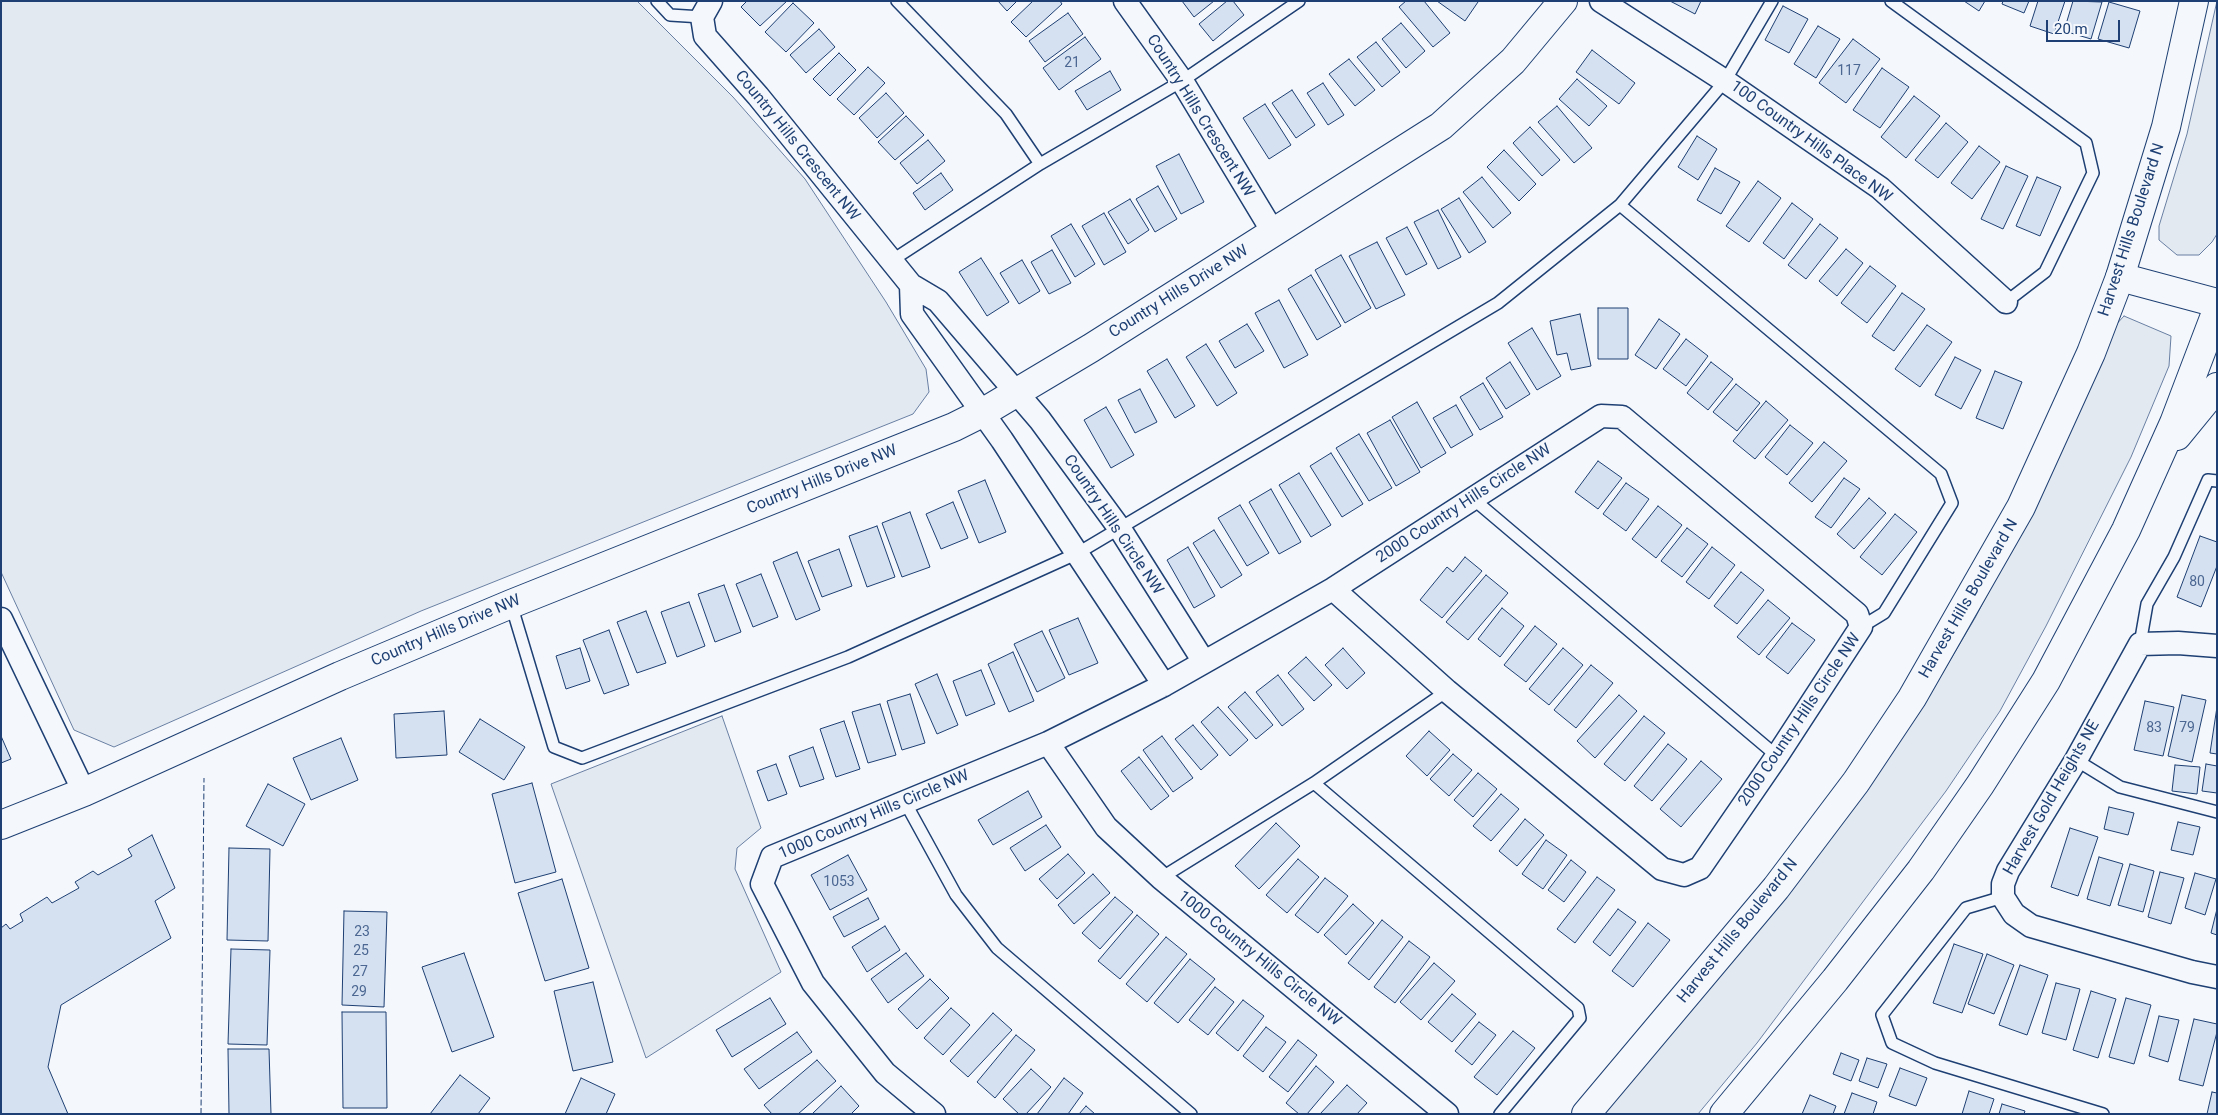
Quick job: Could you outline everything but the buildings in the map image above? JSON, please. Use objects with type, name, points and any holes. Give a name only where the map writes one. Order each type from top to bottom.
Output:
[{"type":"main road","name":"Country Hills Drive NW","points":[[1,825],[84,792],[340,676],[511,604],[954,427],[982,413],[1091,348],[1441,126],[1513,61],[1563,1]]},
{"type":"main road","name":"Harvest Hills Boulevard N","points":[[1586,1114],[1776,888],[1856,782],[1912,698],[2021,507],[2091,353],[2120,277],[2166,127],[2194,1]]},
{"type":"main road","points":[[2120,277],[2217,303]]},
{"type":"main road","points":[[1724,1114],[1885,917],[1980,785],[2046,681],[2126,530],[2156,463],[2217,310]]},
{"type":"main road","points":[[2156,463],[2217,387]]},
{"type":"street","name":"Country Hills Crescent NW","points":[[1125,1],[1182,81],[1273,232]]},
{"type":"street","name":"100 Country Hills Place NW","points":[[1601,1],[1725,81],[1880,188],[2006,302]]},
{"type":"street","name":"Country Hills Crescent NW","points":[[706,9],[706,36],[758,96],[911,286],[938,301],[1016,392]]},
{"type":"street","points":[[911,286],[912,314],[1078,553],[1164,685]]},
{"type":"street","name":"Country Hills Circle NW","points":[[1016,392],[1040,420],[1120,529],[1204,662]]},
{"type":"street","name":"2000 Country Hills Circle NW","points":[[1164,685],[1332,589],[1601,416],[1622,417],[1857,614],[1861,627],[1777,756],[1700,868],[1684,875],[1662,869],[1447,691],[1332,589]]},
{"type":"street","points":[[1,619],[84,792]]},
{"type":"street","points":[[2140,644],[2178,643],[2217,646]]},
{"type":"street","name":"Harvest Gold Heights NE","points":[[2140,644],[2076,760],[2008,870],[2003,884],[2003,897],[2014,914],[2030,926],[2192,972],[2217,977]]},
{"type":"street","name":"1000 Country Hills Circle NW","points":[[934,1114],[885,1073],[813,983],[762,884],[772,858],[1048,743],[1164,685]]},
{"type":"street","name":"1000 Country Hills Circle NW","points":[[1048,743],[1106,827],[1161,878],[1447,1114]]},
{"type":"lane","points":[[657,1],[670,15],[706,9]]},
{"type":"lane","points":[[897,1],[1006,114],[1040,164]]},
{"type":"lane","points":[[891,262],[1040,164],[1182,81],[1299,1]]},
{"type":"lane","points":[[511,604],[554,747],[582,758],[848,657],[1078,553],[1498,303],[1620,205],[1725,81],[1772,1]]},
{"type":"lane","points":[[1891,1],[2086,143],[2093,173],[2045,272],[2006,302]]},
{"type":"lane","points":[[1620,205],[1941,474],[1952,503],[1884,613],[1861,627]]},
{"type":"lane","points":[[2140,644],[2147,604],[2174,557],[2208,480],[2217,481]]},
{"type":"lane","points":[[1472,498],[1777,756]]},
{"type":"lane","points":[[1161,878],[1314,782],[1447,691]]},
{"type":"lane","points":[[2076,760],[2120,787],[2217,812]]},
{"type":"lane","points":[[1314,782],[1578,1008],[1580,1018],[1500,1114]]},
{"type":"lane","points":[[905,802],[956,895],[997,948],[1191,1114]]},
{"type":"lane","points":[[2003,897],[1966,908],[1882,1015],[1892,1043],[1936,1063],[2103,1114]]},
{"type":"shaded area","points":[[1,1],[637,1],[733,97],[805,179],[886,302],[926,369],[929,392],[913,414],[421,611],[114,747],[74,730],[1,572]]},
{"type":"shaded area","points":[[2217,1],[2217,234],[2199,255],[2177,255],[2159,240],[2159,226],[2187,134]]},
{"type":"shaded area","points":[[2124,316],[2171,336],[2169,366],[2131,457],[2046,626],[2000,711],[1946,791],[1757,1043],[1698,1114],[1604,1114],[1844,820],[1919,713],[1975,618],[2039,496],[2113,328]]},
{"type":"shaded area","points":[[722,716],[761,828],[737,848],[735,869],[781,972],[646,1058],[551,784]]},
{"type":"fence","points":[[201,1114],[204,778]]}]
